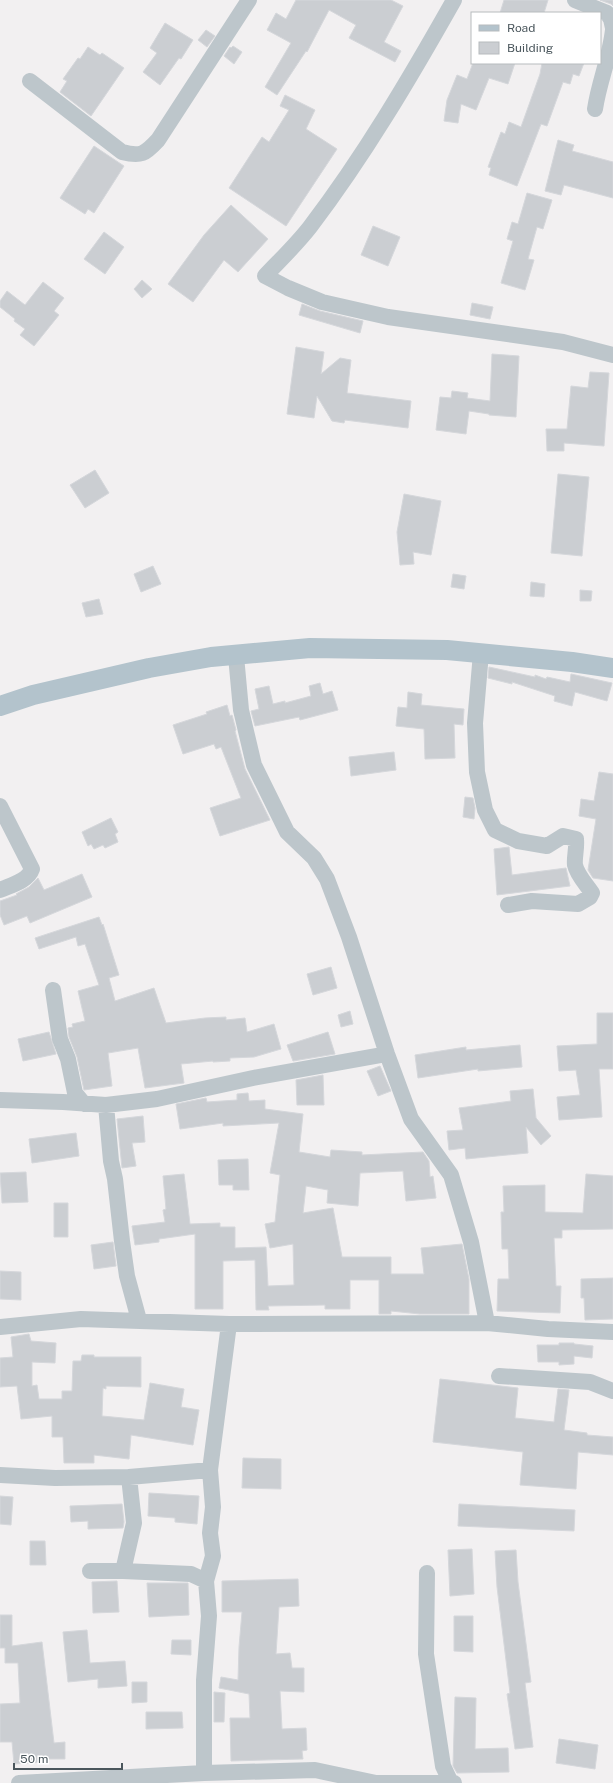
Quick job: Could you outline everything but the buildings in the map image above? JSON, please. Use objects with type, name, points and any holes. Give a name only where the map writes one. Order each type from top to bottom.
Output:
[{"type":"main road","points":[[0,706],[33,695],[149,668],[211,657],[236,656],[310,648],[446,650],[613,668]]},
{"type":"street","points":[[30,81],[122,152],[135,156],[149,150],[158,140],[249,0]]},
{"type":"street","points":[[454,0],[418,64],[344,181],[309,229],[265,276],[288,288],[322,302],[388,317],[563,342],[613,355]]},
{"type":"street","points":[[575,0],[607,13],[611,19],[613,29],[611,47],[598,90],[595,108]]},
{"type":"street","points":[[481,653],[475,723],[477,772],[485,810],[495,830],[518,841],[547,846],[563,836],[576,840],[578,850],[575,866],[583,881],[592,893],[590,897],[578,904],[532,901],[508,905]]},
{"type":"street","points":[[236,656],[241,710],[254,764],[288,832],[314,858],[327,879],[349,937],[387,1054],[411,1119],[451,1175],[471,1242],[487,1323]]},
{"type":"street","points":[[0,806],[32,868],[30,874],[25,878],[0,890]]},
{"type":"street","points":[[53,990],[60,1039],[68,1059],[74,1093],[84,1104]]},
{"type":"street","points":[[0,1100],[106,1105],[157,1099],[253,1078],[387,1054]]},
{"type":"street","points":[[106,1105],[111,1161],[115,1178],[116,1199],[123,1248],[139,1320]]},
{"type":"street","points":[[0,1327],[30,1322],[81,1319],[229,1324],[487,1323],[548,1329],[613,1332]]},
{"type":"street","points":[[204,1773],[204,1680],[209,1616],[206,1581],[213,1556],[210,1533],[213,1507],[210,1470],[229,1324]]},
{"type":"street","points":[[499,1376],[590,1382],[613,1390]]},
{"type":"street","points":[[0,1475],[55,1478],[129,1477],[210,1470]]},
{"type":"street","points":[[123,1571],[134,1523],[129,1477]]},
{"type":"street","points":[[90,1571],[191,1574],[206,1581]]},
{"type":"street","points":[[426,1573],[426,1654],[443,1766],[451,1783]]},
{"type":"street","points":[[19,1783],[204,1773],[315,1770],[376,1783],[454,1783]]}]
